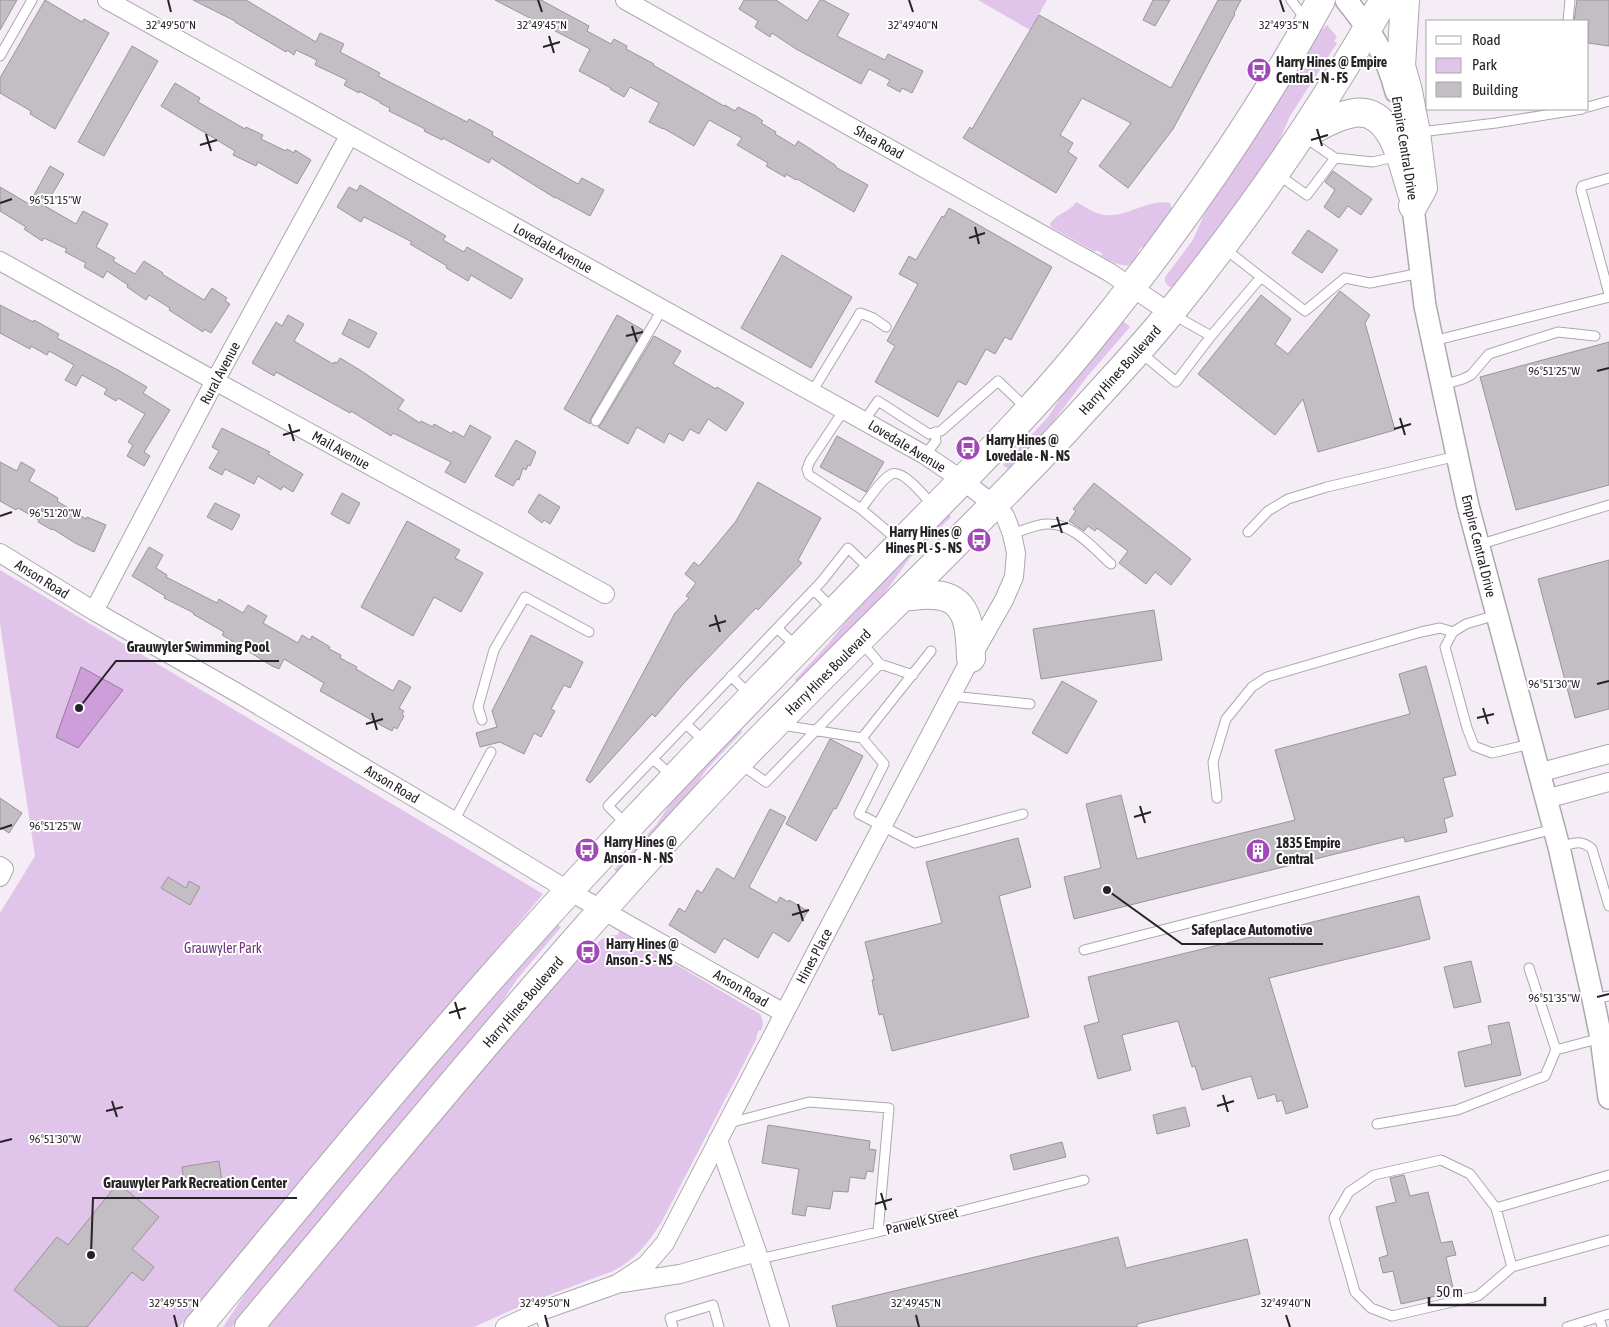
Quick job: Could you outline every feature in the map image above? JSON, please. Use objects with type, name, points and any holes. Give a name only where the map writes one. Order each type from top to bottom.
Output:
[{"type":"main road","name":"Harry Hines Boulevard","points":[[249,1327],[486,1044],[603,909],[738,763],[994,505],[1110,383],[1170,313],[1222,246],[1302,136],[1384,0]]},
{"type":"main road","points":[[1405,0],[1401,66],[1408,91],[1407,141],[1412,200]]},
{"type":"main road","points":[[198,1327],[456,1018],[569,891],[674,778],[1029,410],[1083,348],[1132,287],[1230,152],[1315,12]]},
{"type":"main road","points":[[1302,136],[1334,120],[1354,113],[1363,113],[1373,115],[1407,141]]},
{"type":"main road","points":[[902,597],[932,594],[945,596],[953,600],[966,614],[970,630],[971,658]]},
{"type":"main road","points":[[752,697],[777,724]]},
{"type":"street","name":"Lovedale Avenue","points":[[107,0],[348,136],[663,308],[925,455],[994,505]]},
{"type":"street","name":"Shea Road","points":[[625,0],[1101,268],[1170,313]]},
{"type":"street","name":"Empire Central Drive","points":[[1346,0],[1368,28],[1384,56],[1394,81],[1407,141]]},
{"type":"street","name":"Rural Avenue","points":[[94,611],[215,381],[348,136]]},
{"type":"street","name":"Empire Central Drive","points":[[1412,200],[1425,306],[1478,546],[1538,773],[1601,998],[1601,1038],[1609,1098]]},
{"type":"street","name":"Mail Avenue","points":[[0,261],[605,594]]},
{"type":"street","name":"Hines Place","points":[[505,1327],[541,1320],[617,1284],[646,1265],[665,1243],[726,1123],[971,658],[1004,600],[1014,577],[1016,553],[1012,534],[1005,516],[994,505]]},
{"type":"street","name":"Anson Road","points":[[0,553],[94,611],[249,700],[569,891],[784,1013]]},
{"type":"street","points":[[1538,773],[1609,754]]},
{"type":"street","points":[[1546,799],[1609,782]]},
{"type":"street","points":[[718,1140],[758,1255],[780,1327]]},
{"type":"street","points":[[617,1284],[680,1274],[758,1255]]},
{"type":"lane","points":[[0,56],[32,0]]},
{"type":"lane","points":[[1291,0],[1315,12]]},
{"type":"lane","points":[[1568,20],[1570,0]]},
{"type":"lane","points":[[1589,107],[1609,101]]},
{"type":"lane","points":[[1302,136],[1335,158],[1373,162],[1407,141],[1560,111]]},
{"type":"lane","points":[[1275,173],[1308,195],[1335,158]]},
{"type":"lane","points":[[1433,341],[1609,295],[1581,190],[1582,186],[1609,178]]},
{"type":"lane","points":[[1222,246],[1305,311],[1346,278],[1370,283],[1421,273]]},
{"type":"lane","points":[[1138,350],[1176,382],[1211,336],[1261,277]]},
{"type":"lane","points":[[596,421],[663,308]]},
{"type":"lane","points":[[812,392],[860,313],[873,318],[886,327]]},
{"type":"lane","points":[[1170,313],[1211,336]]},
{"type":"lane","points":[[1442,385],[1463,380],[1471,375],[1489,354],[1558,332],[1595,336]]},
{"type":"lane","points":[[864,421],[878,402],[929,434],[942,431],[998,381],[1029,410]]},
{"type":"lane","points":[[844,410],[810,461],[807,469],[810,475],[861,509],[901,543]]},
{"type":"lane","points":[[925,455],[936,441],[936,432]]},
{"type":"lane","points":[[1248,532],[1268,511],[1288,499],[1327,487],[1458,456]]},
{"type":"lane","points":[[861,509],[884,481],[891,474],[895,473],[904,476],[935,508]]},
{"type":"lane","points":[[1478,546],[1609,505]]},
{"type":"lane","points":[[1012,534],[1044,524],[1060,524],[1075,533],[1111,564]]},
{"type":"lane","points":[[629,826],[608,806],[814,590],[848,548],[873,572]]},
{"type":"lane","points":[[814,590],[835,611]]},
{"type":"lane","points":[[482,720],[478,707],[494,650],[525,597],[589,632]]},
{"type":"lane","points":[[1496,615],[1466,624],[1453,632],[1445,647],[1467,728],[1474,746],[1492,753],[1531,744]]},
{"type":"lane","points":[[777,628],[799,649]]},
{"type":"lane","points":[[1217,798],[1213,762],[1226,719],[1252,687],[1267,677],[1421,632],[1440,628],[1453,632]]},
{"type":"lane","points":[[860,640],[880,664],[913,675]]},
{"type":"lane","points":[[862,738],[931,651]]},
{"type":"lane","points":[[738,763],[766,782],[880,664]]},
{"type":"lane","points":[[731,676],[752,697]]},
{"type":"lane","points":[[951,696],[1030,704]]},
{"type":"lane","points":[[686,724],[708,743]]},
{"type":"lane","points":[[777,724],[816,732],[862,738],[884,764],[858,814],[914,843],[1023,814]]},
{"type":"lane","points":[[454,821],[491,752]]},
{"type":"lane","points":[[653,759],[674,778]]},
{"type":"lane","points":[[1084,950],[1557,838],[1586,843],[1592,849],[1609,906]]},
{"type":"lane","points":[[1377,1124],[1456,1110],[1544,1076],[1556,1050],[1529,968]]},
{"type":"lane","points":[[1556,1050],[1601,1038]]},
{"type":"lane","points":[[726,1123],[809,1102],[889,1108],[878,1232]]},
{"type":"lane","points":[[1512,1267],[1496,1208],[1470,1174],[1441,1160],[1374,1175],[1350,1192],[1334,1218],[1355,1292],[1371,1308],[1392,1316],[1478,1296],[1512,1267],[1609,1240]]},
{"type":"lane","points":[[1496,1208],[1609,1175]]},
{"type":"lane","name":"Parwelk Street","points":[[758,1255],[878,1232],[1084,1180]]},
{"type":"lane","points":[[673,1327],[670,1318],[712,1305],[719,1327]]},
{"type":"lane","points":[[1567,1327],[1609,1314]]},
{"type":"lane","points":[[1599,1317],[1602,1327]]},
{"type":"green space","points":[[978,0],[1047,0],[1030,30]]},
{"type":"green space","points":[[1327,25],[1337,37],[1334,41],[1337,43],[1290,116],[1277,146],[1261,173],[1175,286],[1169,287],[1165,282],[1165,277],[1193,240],[1213,199],[1320,27],[1323,29]]},
{"type":"green space","points":[[1076,202],[1097,213],[1109,215],[1118,215],[1161,202],[1170,203],[1172,210],[1145,247],[1141,247],[1136,260],[1132,264],[1123,265],[1106,259],[1101,256],[1102,253],[1096,250],[1095,252],[1051,227],[1050,224],[1053,220],[1070,209]]},
{"type":"green space","points":[[1122,320],[1130,327],[1086,378],[1053,422],[1008,469],[1003,465],[1048,417],[1068,386]]},
{"type":"green space","points":[[947,513],[951,517],[909,559],[880,600],[799,685],[795,680],[829,643],[862,600]]},
{"type":"green space","name":"Grauwyler Park","points":[[0,570],[543,894],[179,1327],[0,1327],[0,913],[35,856],[0,624]]},
{"type":"green space","points":[[738,727],[742,732],[706,770],[690,794],[620,874],[614,870],[657,824],[676,794]]},
{"type":"green space","points":[[556,923],[561,927],[518,978],[489,1021],[382,1146],[232,1327],[223,1327],[264,1265],[316,1201]]},
{"type":"green space","points":[[619,931],[760,1014],[763,1022],[761,1031],[759,1030],[757,1038],[661,1223],[640,1250],[628,1262],[613,1271],[523,1305],[474,1327],[265,1327],[451,1103],[581,955],[584,961],[587,960],[594,954],[590,950],[597,943],[606,937],[618,935]]},
{"type":"shaded area","points":[[81,667],[123,690],[78,748],[56,737]]},
{"type":"building","points":[[0,0],[17,0],[0,30]]},
{"type":"building","points":[[45,0],[82,22],[84,19],[109,33],[55,129],[30,114],[31,111],[0,93],[0,78]]},
{"type":"building","points":[[193,0],[246,0],[316,42],[320,33],[344,44],[340,52],[380,73],[378,76],[467,122],[469,119],[493,132],[492,135],[578,184],[582,178],[604,190],[590,216],[555,198],[491,158],[489,163],[443,138],[442,140],[424,131],[425,129],[389,111],[390,108],[380,102],[344,85],[347,80],[315,65],[317,60],[296,50],[294,55],[287,50],[286,52],[235,21]]},
{"type":"building","points":[[495,0],[541,0],[589,26],[587,31],[611,44],[614,39],[627,46],[626,49],[724,106],[735,111],[738,107],[756,116],[763,121],[761,123],[776,132],[775,134],[795,146],[798,141],[837,168],[868,185],[854,212],[797,179],[786,174],[785,177],[766,166],[768,163],[737,145],[742,138],[709,120],[694,146],[649,122],[659,103],[630,87],[624,97],[579,71],[590,49]]},
{"type":"building","points":[[744,0],[776,0],[807,21],[820,0],[823,0],[849,14],[837,36],[885,60],[888,54],[923,71],[912,93],[902,88],[900,92],[887,85],[890,80],[869,69],[861,84],[796,49],[772,33],[770,37],[755,27],[758,21],[739,9]]},
{"type":"building","points":[[1153,0],[1170,0],[1155,26],[1143,20]]},
{"type":"building","points":[[1218,0],[1241,0],[1173,129],[1128,188],[1099,166],[1131,123],[1082,98],[1060,135],[1073,143],[1068,152],[1077,158],[1056,193],[963,138],[970,127],[972,129],[1039,15],[1171,88]]},
{"type":"building","points":[[1577,0],[1609,0],[1609,46],[1589,43],[1589,20],[1574,20]]},
{"type":"building","points":[[132,46],[158,61],[104,156],[78,142]]},
{"type":"building","points":[[175,83],[200,98],[198,102],[245,129],[246,127],[263,135],[261,139],[286,151],[287,149],[294,153],[295,150],[311,160],[297,184],[258,162],[256,166],[233,155],[235,151],[161,106]]},
{"type":"building","points":[[50,166],[64,174],[45,206],[76,224],[83,211],[108,224],[96,247],[115,258],[113,261],[135,274],[144,261],[204,300],[212,288],[227,298],[225,301],[230,304],[211,333],[204,329],[203,332],[149,295],[146,300],[107,271],[103,278],[84,267],[86,263],[65,252],[67,249],[44,238],[42,241],[24,229],[26,227],[0,211],[0,187],[29,204]]},
{"type":"building","points":[[1333,171],[1372,199],[1361,215],[1348,206],[1339,218],[1324,207],[1335,190],[1325,182]]},
{"type":"building","points":[[360,185],[446,236],[443,240],[464,252],[467,247],[523,279],[511,299],[471,275],[468,281],[410,244],[412,242],[364,217],[361,222],[337,207],[349,187],[357,191]]},
{"type":"building","points":[[949,208],[1052,267],[1011,340],[1005,337],[995,354],[986,349],[966,385],[958,381],[938,417],[875,382],[895,346],[887,341],[918,284],[899,274],[909,256],[916,260],[942,216],[944,217]]},
{"type":"building","points":[[1308,230],[1338,250],[1322,273],[1292,253]]},
{"type":"building","points":[[782,255],[852,297],[811,368],[741,328]]},
{"type":"building","points":[[1340,291],[1370,315],[1365,323],[1395,430],[1318,452],[1303,399],[1275,435],[1198,374],[1261,295],[1291,319],[1275,344],[1288,354]]},
{"type":"building","points":[[0,305],[33,322],[34,320],[59,334],[57,338],[147,387],[143,393],[170,410],[144,452],[150,456],[144,466],[127,456],[133,445],[128,442],[145,414],[118,398],[116,401],[104,394],[107,389],[82,375],[76,386],[65,380],[74,365],[49,351],[47,355],[31,346],[30,349],[0,333]]},
{"type":"building","points":[[288,315],[304,324],[294,341],[333,364],[334,362],[337,363],[340,358],[360,370],[404,400],[398,409],[420,423],[421,421],[433,427],[434,424],[452,434],[453,431],[464,437],[470,425],[491,437],[465,483],[445,472],[451,462],[393,433],[391,436],[351,411],[350,413],[276,372],[274,376],[252,363],[276,322],[282,326]]},
{"type":"building","points":[[617,315],[643,330],[591,418],[590,424],[564,409]]},
{"type":"building","points":[[349,319],[377,333],[369,348],[342,334]]},
{"type":"building","points":[[654,336],[681,351],[673,364],[744,403],[726,431],[708,419],[699,434],[690,429],[683,441],[669,433],[664,443],[637,427],[628,444],[598,427]]},
{"type":"building","points":[[1609,342],[1609,485],[1516,510],[1480,377]]},
{"type":"building","points":[[222,428],[270,452],[268,454],[303,474],[293,492],[283,486],[281,490],[258,476],[254,484],[225,469],[222,475],[209,468],[219,451],[212,447]]},
{"type":"building","points":[[837,436],[884,462],[866,492],[820,467]]},
{"type":"building","points":[[516,440],[536,452],[530,466],[528,465],[526,470],[523,468],[519,480],[517,479],[513,486],[495,476]]},
{"type":"building","points":[[0,462],[17,471],[21,462],[35,470],[29,481],[58,498],[57,501],[86,519],[87,517],[106,525],[94,552],[38,522],[39,520],[18,508],[16,510],[0,501]]},
{"type":"building","points":[[758,482],[821,518],[798,560],[802,563],[758,610],[756,608],[683,684],[655,717],[652,714],[590,783],[586,780],[675,613],[689,598],[686,596],[696,583],[685,574],[694,562],[699,566],[736,521]]},
{"type":"building","points":[[1094,483],[1191,559],[1171,585],[1155,572],[1146,584],[1119,563],[1128,551],[1097,528],[1095,531],[1088,526],[1084,531],[1069,521],[1076,511],[1073,509]]},
{"type":"building","points":[[342,493],[360,503],[349,524],[331,514]]},
{"type":"building","points":[[539,494],[560,507],[550,524],[544,520],[542,523],[528,512]]},
{"type":"building","points":[[215,503],[240,515],[232,530],[207,517]]},
{"type":"building","points":[[407,521],[460,550],[455,558],[483,573],[461,612],[434,597],[413,636],[361,607]]},
{"type":"building","points":[[149,547],[163,555],[156,568],[167,575],[166,577],[217,603],[219,599],[243,613],[248,605],[267,616],[263,623],[298,643],[302,635],[310,640],[312,636],[330,647],[329,649],[341,655],[340,658],[357,667],[356,669],[393,691],[399,680],[411,687],[399,708],[404,711],[402,714],[404,716],[397,729],[394,727],[392,731],[320,691],[324,683],[284,659],[279,669],[272,666],[222,635],[224,632],[194,613],[164,598],[165,596],[132,576]]},
{"type":"building","points":[[1609,560],[1609,709],[1575,718],[1538,579]]},
{"type":"building","points":[[1154,610],[1162,660],[1041,679],[1033,629]]},
{"type":"building","points":[[531,635],[583,662],[570,688],[564,685],[551,709],[555,711],[541,737],[534,733],[524,754],[500,742],[480,747],[476,733],[497,727],[492,711]]},
{"type":"building","points":[[1426,666],[1456,775],[1443,778],[1453,816],[1444,819],[1447,832],[1405,842],[1404,837],[1074,919],[1064,877],[1101,868],[1086,804],[1121,795],[1137,859],[1295,820],[1275,750],[1410,714],[1399,674]]},
{"type":"building","points":[[1062,681],[1097,701],[1067,754],[1032,733]]},
{"type":"building","points":[[830,739],[863,756],[836,809],[834,808],[816,841],[786,824]]},
{"type":"building","points":[[0,798],[22,813],[9,833],[0,827]]},
{"type":"building","points":[[770,809],[786,817],[749,887],[777,903],[780,897],[808,911],[789,942],[773,932],[758,958],[724,938],[715,953],[669,925],[679,908],[685,912],[697,890],[702,893],[717,868],[734,879]]},
{"type":"building","points":[[1018,838],[1031,887],[999,896],[1029,1017],[892,1051],[883,1014],[879,1015],[872,980],[874,980],[865,942],[942,923],[926,862]]},
{"type":"building","points":[[168,877],[186,888],[189,881],[200,887],[190,905],[161,888]]},
{"type":"building","points":[[1419,896],[1430,939],[1269,978],[1308,1107],[1286,1114],[1282,1100],[1277,1102],[1275,1094],[1258,1099],[1251,1076],[1202,1090],[1195,1066],[1192,1067],[1178,1021],[1122,1035],[1131,1070],[1098,1079],[1084,1026],[1099,1022],[1088,977]]},
{"type":"building","points":[[1471,961],[1481,1002],[1454,1008],[1444,967]]},
{"type":"building","points":[[1509,1022],[1521,1075],[1465,1087],[1458,1052],[1492,1044],[1488,1026]]},
{"type":"building","points":[[1185,1107],[1190,1126],[1157,1134],[1153,1115]]},
{"type":"building","points":[[768,1125],[870,1141],[869,1149],[876,1150],[873,1172],[867,1171],[865,1179],[850,1177],[848,1192],[833,1191],[830,1209],[807,1206],[805,1216],[792,1214],[799,1169],[762,1163]]},
{"type":"building","points":[[1062,1142],[1066,1157],[1014,1170],[1010,1155]]},
{"type":"building","points":[[219,1161],[222,1182],[210,1184],[211,1188],[199,1190],[198,1185],[185,1187],[182,1167]]},
{"type":"building","points":[[1404,1175],[1410,1196],[1428,1192],[1441,1243],[1452,1241],[1456,1255],[1446,1257],[1454,1292],[1401,1304],[1393,1271],[1383,1273],[1379,1258],[1388,1255],[1376,1207],[1396,1202],[1390,1178]]},
{"type":"building","points":[[118,1183],[159,1217],[132,1249],[154,1267],[143,1281],[132,1272],[87,1327],[60,1327],[14,1290],[57,1237],[68,1245]]},
{"type":"building","points":[[1118,1237],[1126,1268],[1247,1239],[1260,1294],[1137,1324],[1137,1327],[837,1327],[832,1306]]},
{"type":"place","name":"Harry Hines @ Empire Central - N - FS","points":[[1259,70]]},
{"type":"place","name":"Harry Hines @ Lovedale - N - NS","points":[[968,448]]},
{"type":"place","name":"Harry Hines @ Hines Pl - S - NS","points":[[979,540]]},
{"type":"place","name":"Grauwyler Swimming Pool","points":[[79,708]]},
{"type":"place","name":"Harry Hines @ Anson - N - NS","points":[[587,850]]},
{"type":"place","name":"1835 Empire Central","points":[[1258,851]]},
{"type":"place","name":"Safeplace Automotive","points":[[1107,890]]},
{"type":"place","name":"Harry Hines @ Anson - S - NS","points":[[588,952]]},
{"type":"place","name":"Grauwyler Park Recreation Center","points":[[91,1255]]}]
